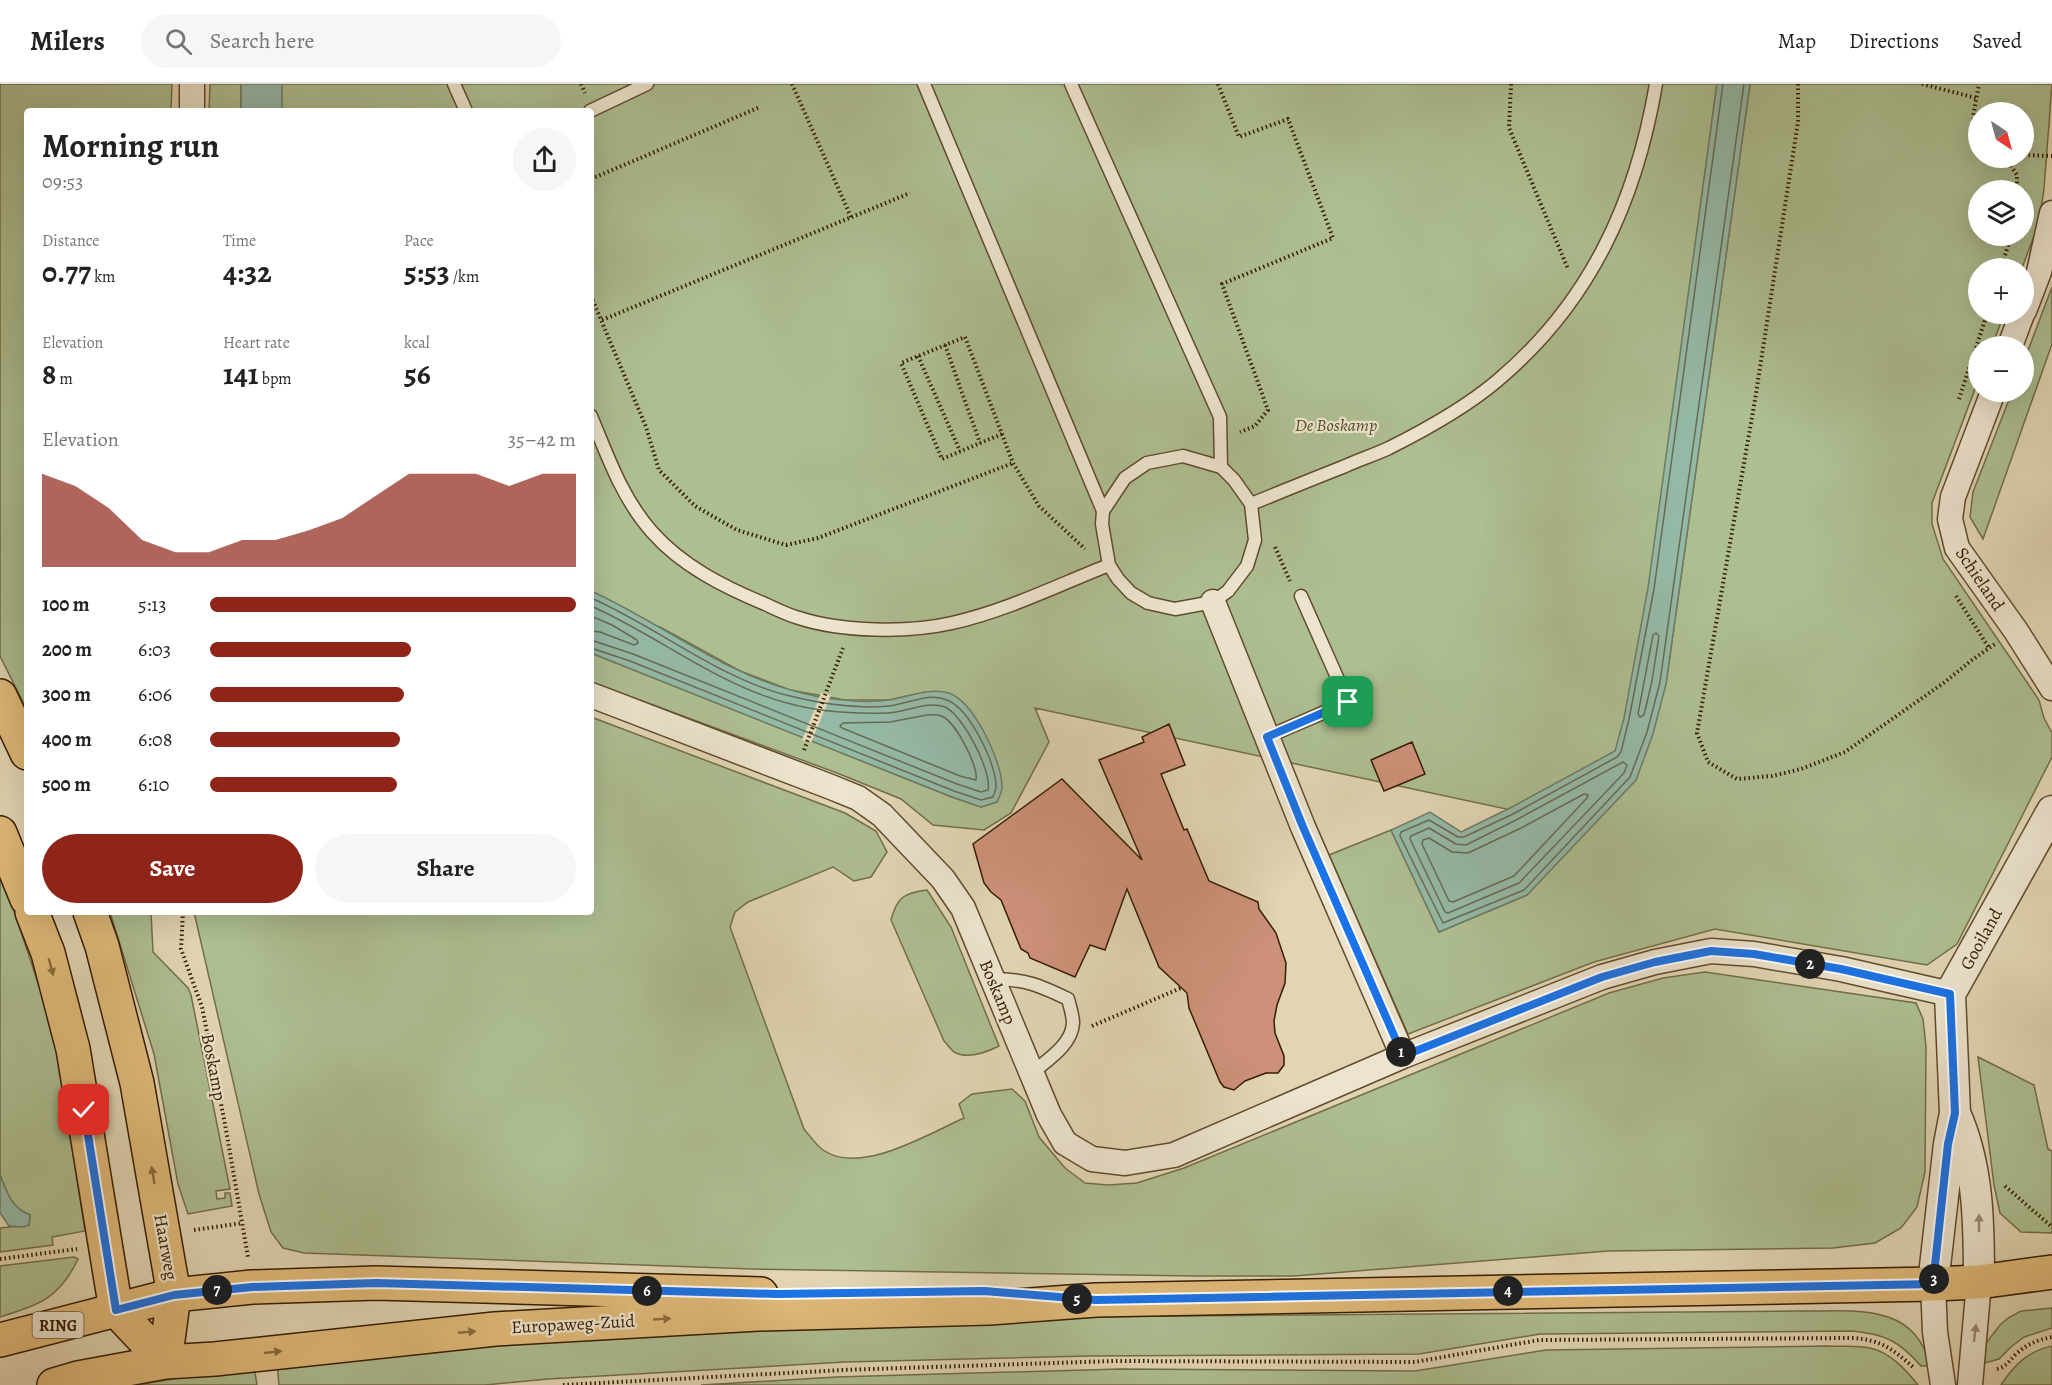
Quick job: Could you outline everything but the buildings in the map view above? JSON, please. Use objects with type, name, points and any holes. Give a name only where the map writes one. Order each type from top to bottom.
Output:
[{"type":"main road","points":[[0,696],[24,747]]},
{"type":"main road","points":[[0,833],[24,892]]},
{"type":"main road","points":[[33,915],[48,953],[73,1049],[116,1310],[165,1362]]},
{"type":"main road","name":"Haarweg","points":[[91,915],[102,946],[137,1083],[174,1295],[165,1362]]},
{"type":"main road","name":"Europaweg-Zuid","points":[[54,1385],[78,1378],[165,1362],[215,1359],[495,1329],[758,1314],[989,1308],[1096,1300],[1933,1284],[1979,1282],[2052,1272]]},
{"type":"main road","name":"Europaweg-Zuid","points":[[1979,1282],[2052,1294]]},
{"type":"main road","name":"Europaweg-Zuid","points":[[0,1340],[174,1295],[252,1287],[376,1283],[777,1294],[984,1291],[1096,1300]]},
{"type":"street","points":[[192,84],[192,108]]},
{"type":"street","points":[[2034,283],[2052,213]]},
{"type":"street","name":"Schieland","points":[[1989,402],[1953,497],[1950,519],[1957,548],[2016,631],[2052,688]]},
{"type":"street","points":[[1213,602],[1303,827],[1403,1056]]},
{"type":"street","name":"Boskamp","points":[[594,696],[858,798],[882,815],[943,879],[963,908],[1049,1115],[1065,1143],[1092,1159],[1125,1163],[1173,1155],[1403,1056],[1602,977],[1655,962],[1711,951],[1754,954],[1841,969],[1950,994]]},
{"type":"street","name":"Gooiland","points":[[1950,994],[2052,811]]},
{"type":"street","points":[[1942,1379],[1935,1332],[1933,1284],[1948,1144],[1955,1113],[1950,994]]},
{"type":"street","points":[[1955,1113],[1966,1137],[1979,1214],[1979,1282],[1970,1379]]},
{"type":"lane","points":[[454,84],[465,108]]},
{"type":"lane","points":[[594,109],[647,84]]},
{"type":"lane","points":[[924,84],[1102,511],[1109,565],[1118,579],[1131,593],[1148,603],[1175,609],[1213,602],[1228,591],[1247,566],[1255,540],[1251,504],[1234,480],[1221,467],[1183,456],[1147,463],[1125,478],[1102,511]]},
{"type":"lane","points":[[1071,84],[1220,417],[1221,467]]},
{"type":"lane","points":[[1251,504],[1387,449],[1460,409],[1497,381],[1534,346],[1578,292],[1609,240],[1632,183],[1644,145],[1656,84]]},
{"type":"lane","points":[[594,423],[617,479],[634,508],[653,533],[688,564],[727,588],[799,619],[850,628],[897,630],[951,623],[1001,608],[1109,565]]},
{"type":"lane","points":[[1267,737],[1348,702],[1301,596]]},
{"type":"lane","points":[[993,980],[1016,980],[1036,984],[1068,999],[1073,1021],[1071,1032],[1060,1050],[1032,1074]]},
{"type":"path","points":[[792,84],[850,217]]},
{"type":"path","points":[[1218,84],[1239,137],[1288,118],[1334,238],[1222,284],[1268,410],[1255,426],[1220,439]]},
{"type":"path","points":[[1511,84],[1509,128],[1578,292]]},
{"type":"path","points":[[1798,84],[1798,122],[1755,400],[1697,733],[1708,762],[1737,779],[1772,776],[1801,769],[1845,752],[1945,682],[1971,660],[2016,631]]},
{"type":"path","points":[[1922,84],[1976,98]]},
{"type":"path","points":[[1975,102],[1979,84]]},
{"type":"path","points":[[594,178],[760,107]]},
{"type":"path","points":[[2034,155],[2052,156]]},
{"type":"path","points":[[602,320],[910,193]]},
{"type":"path","points":[[594,303],[646,427],[659,470],[694,506],[737,530],[786,545],[818,538],[1013,463]]},
{"type":"path","points":[[1002,434],[942,459],[901,363],[965,337],[1002,434],[1013,463],[1039,506],[1091,554],[1097,570]]},
{"type":"path","points":[[945,345],[980,443]]},
{"type":"path","points":[[918,356],[960,451]]},
{"type":"path","points":[[1255,540],[1270,538],[1293,589],[1301,596]]},
{"type":"path","points":[[804,749],[850,628]]},
{"type":"path","name":"Boskamp","points":[[183,915],[181,949],[202,1007],[243,1223]]},
{"type":"path","points":[[1071,1032],[1090,1027],[1181,988]]},
{"type":"path","points":[[1969,1156],[2052,1227]]},
{"type":"path","points":[[0,1258],[57,1252]]},
{"type":"path","points":[[1970,1379],[2003,1368],[2028,1345],[2052,1337]]},
{"type":"path","points":[[563,1385],[842,1370],[1079,1362],[1415,1362],[1539,1340],[1853,1338],[1868,1339],[1884,1344],[1920,1372],[1942,1379]]},
{"type":"green space","points":[[0,84],[172,84],[171,108],[24,108],[24,704],[0,656]]},
{"type":"green space","points":[[210,84],[241,84],[241,108],[209,108]]},
{"type":"green space","name":"De Boskamp","points":[[261,84],[1717,84],[1684,328],[1666,684],[1750,84],[2052,84],[2044,189],[2039,223],[2034,236],[2034,180],[1968,180],[1968,246],[2030,246],[2026,258],[1968,258],[1968,324],[2000,324],[1996,336],[1968,336],[1968,402],[1970,402],[1932,503],[1932,524],[1943,559],[2039,700],[2044,718],[2052,733],[2052,757],[1957,944],[1927,965],[1715,929],[1594,962],[1408,1034],[1329,855],[1391,830],[1439,932],[1527,895],[1590,827],[1035,708],[1049,742],[1011,813],[984,830],[933,825],[901,799],[594,683],[594,654],[952,797],[981,807],[997,802],[925,692],[889,700],[845,700],[790,690],[740,671],[660,627],[594,614],[594,108],[260,108]]},
{"type":"green space","points":[[2052,287],[2052,344],[2034,395],[2034,336]]},
{"type":"green space","points":[[2008,402],[2031,402],[1983,539],[1970,517],[1973,492]]},
{"type":"green space","points":[[594,718],[845,813],[876,831],[887,852],[871,877],[854,881],[833,867],[748,902],[735,912],[730,927],[804,1129],[820,1148],[838,1157],[874,1156],[894,1150],[964,1118],[959,1104],[972,1094],[1012,1089],[1025,1101],[1039,1137],[1065,1168],[1085,1183],[1108,1185],[1137,1183],[1184,1168],[1609,993],[1663,978],[1705,972],[1916,1003],[1923,1019],[1926,1047],[1925,1172],[1917,1207],[1901,1228],[1875,1243],[1833,1248],[1608,1251],[1294,1276],[752,1269],[304,1253],[283,1248],[271,1232],[259,1194],[195,915],[594,915]]},
{"type":"green space","points":[[0,869],[38,983],[44,989],[55,1035],[85,1231],[52,1237],[53,1245],[0,1252],[0,1228],[29,1225],[30,1215],[14,1204],[0,1175]]},
{"type":"green space","points":[[927,890],[951,927],[999,1046],[989,1051],[971,1055],[959,1054],[944,1041],[891,920],[899,901],[907,895]]},
{"type":"green space","points":[[111,915],[151,915],[153,952],[188,988],[191,995],[230,1189],[216,1191],[217,1199],[225,1198],[225,1193],[230,1193],[232,1206],[188,1214],[178,1184],[154,1054]]},
{"type":"green space","points":[[1978,1057],[2034,1085],[2048,1149],[2052,1151],[2052,1233],[2021,1232],[2000,1213],[1994,1185]]},
{"type":"green space","points":[[74,1257],[78,1259],[56,1292],[26,1308],[0,1317],[0,1266]]},
{"type":"green space","points":[[2052,1308],[2052,1328],[2024,1337],[1999,1359],[1981,1364],[1983,1347],[2008,1318],[2021,1311]]},
{"type":"green space","points":[[1838,1311],[1878,1314],[1895,1320],[1910,1330],[1922,1345],[1930,1366],[1921,1366],[1906,1350],[1891,1340],[1874,1334],[1852,1331],[1540,1334],[1419,1354],[1089,1356],[845,1362],[548,1379],[485,1385],[279,1385],[277,1363],[481,1341],[1037,1317]]},
{"type":"green space","points":[[1828,1346],[1870,1348],[1884,1353],[1897,1362],[1918,1385],[701,1385],[836,1377],[1120,1369],[1415,1371],[1546,1350]]},
{"type":"green space","points":[[2052,1346],[2052,1385],[2001,1385],[2022,1360],[2036,1351]]},
{"type":"green space","points":[[254,1366],[257,1385],[136,1385]]},
{"type":"water","points":[[241,84],[282,84],[282,108],[241,108]]},
{"type":"water","points":[[1717,84],[1750,84],[1666,684],[1653,734],[1636,780],[1527,895],[1439,932],[1391,830],[1430,812],[1461,832],[1615,751],[1624,718],[1648,588]]},
{"type":"water","points":[[594,592],[739,671],[791,690],[853,701],[890,700],[934,691],[949,693],[968,708],[976,719],[997,761],[1002,785],[997,802],[981,807],[594,654]]},
{"type":"water","points":[[0,1175],[14,1204],[30,1215],[29,1225],[9,1226],[0,1213]]},
{"type":"pier","points":[[821,693],[831,695],[811,743],[802,740]]},
{"type":"route","points":[[84,1110],[116,1310],[174,1295],[252,1287],[376,1283],[777,1294],[984,1291],[1096,1300],[1933,1284],[1948,1144],[1955,1113],[1950,994],[1841,969],[1754,954],[1711,951],[1655,962],[1602,977],[1403,1056],[1303,827],[1267,737],[1348,702]]}]
